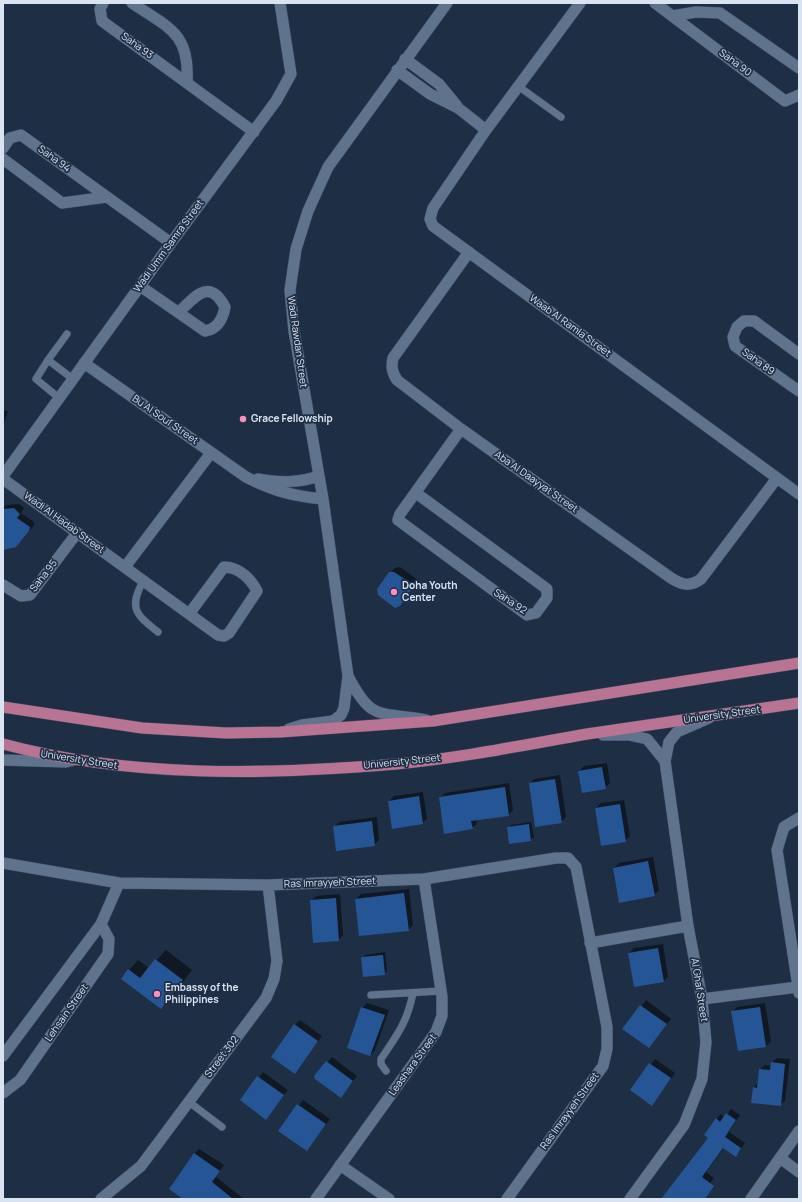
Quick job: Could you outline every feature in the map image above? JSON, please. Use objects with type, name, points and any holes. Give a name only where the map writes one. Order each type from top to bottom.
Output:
[{"type":"main road","points":[[3,707],[142,728],[226,733],[280,732],[433,721],[799,663]]},
{"type":"main road","name":"University Street","points":[[3,744],[44,755],[74,760],[148,769],[182,771],[315,768],[397,764],[799,703]]},
{"type":"street","name":"Saha 93","points":[[103,3],[100,8],[102,21],[254,132]]},
{"type":"street","points":[[132,3],[173,31],[183,44],[188,65],[187,82]]},
{"type":"street","name":"Wadi Umm Samra Street","points":[[3,477],[72,379],[276,101],[291,74],[280,3]]},
{"type":"street","name":"Wadi Rawdan Street","points":[[280,732],[302,725],[333,721],[341,715],[344,708],[348,676],[323,499],[293,324],[290,290],[296,249],[308,211],[328,167],[447,3]]},
{"type":"street","name":"Waab Al Ramla Street","points":[[580,3],[486,130],[436,203],[430,219],[433,226],[799,494]]},
{"type":"street","name":"Saha 90","points":[[655,3],[785,101],[799,95]]},
{"type":"street","points":[[672,16],[696,12],[720,13],[799,68]]},
{"type":"street","points":[[405,59],[439,84],[458,108]]},
{"type":"street","points":[[397,70],[430,94],[458,108],[486,130]]},
{"type":"street","name":"Saha 94","points":[[3,148],[10,138],[21,135],[171,243]]},
{"type":"street","points":[[3,160],[62,203],[107,197]]},
{"type":"street","name":"Aba Al Daayyat Street","points":[[469,252],[393,358],[391,367],[397,380],[461,429],[671,578],[686,585],[694,584],[701,579],[777,478]]},
{"type":"street","points":[[140,286],[179,312]]},
{"type":"street","name":"Saha 89","points":[[799,354],[754,321],[744,321],[737,326],[733,337],[735,346],[799,391]]},
{"type":"street","name":"Bu Al Souf Street","points":[[84,363],[246,477],[271,490],[288,495],[323,499]]},
{"type":"street","name":"Saha 92","points":[[416,493],[547,589],[546,598],[536,613],[527,615],[402,525],[398,520],[400,514],[461,429]]},
{"type":"street","points":[[125,567],[211,453]]},
{"type":"street","name":"Bu Al Souf Street","points":[[246,477],[278,483],[304,481],[319,476]]},
{"type":"street","name":"Wadi Al Hadab Street","points":[[3,477],[77,533],[218,635],[224,636],[228,633],[257,591],[244,574],[231,568],[224,567],[189,614]]},
{"type":"street","name":"Saha 95","points":[[3,584],[20,596],[30,595],[77,533]]},
{"type":"street","name":"Wadi Rawdan Street","points":[[348,676],[363,701],[375,712],[384,715],[405,716],[433,721]]},
{"type":"street","name":"Al Ghaf Street","points":[[630,1199],[684,1125],[702,1079],[706,1042],[702,999],[688,926],[665,761],[669,742],[677,732],[712,716]]},
{"type":"street","points":[[588,734],[629,735],[647,739],[665,761]]},
{"type":"street","points":[[3,760],[66,762],[74,760]]},
{"type":"street","points":[[702,999],[799,990],[777,850],[784,827],[799,818]]},
{"type":"street","name":"Ras Imrayyeh Street","points":[[3,863],[119,883],[268,885],[424,879],[556,858],[568,858],[576,867],[607,1027],[607,1048],[603,1066],[507,1199]]},
{"type":"street","name":"Leashara Street","points":[[316,1199],[436,1032],[442,1016],[441,991],[424,879]]},
{"type":"street","points":[[3,1056],[101,924],[119,883]]},
{"type":"street","name":"Street 302","points":[[101,1199],[141,1166],[266,998],[274,979],[277,960],[268,885]]},
{"type":"street","name":"Lehsain Street","points":[[3,1093],[20,1080],[108,954],[109,939],[101,924]]},
{"type":"street","points":[[590,943],[688,926]]},
{"type":"street","points":[[751,1199],[799,1131]]},
{"type":"street","points":[[780,1158],[799,1172]]},
{"type":"street","points":[[340,1165],[389,1199]]},
{"type":"lane","points":[[518,86],[561,117]]},
{"type":"lane","points":[[59,398],[36,379],[67,334]]},
{"type":"lane","points":[[48,360],[72,379]]},
{"type":"lane","points":[[143,581],[136,596],[135,608],[140,619],[158,632]]},
{"type":"lane","points":[[371,995],[441,991]]},
{"type":"lane","points":[[386,1070],[381,1064],[381,1059],[403,1026],[409,1012],[412,993]]},
{"type":"lane","points":[[189,1102],[222,1126]]},
{"type":"building","points":[[14,508],[20,514],[17,518],[30,527],[29,531],[16,547],[3,550],[3,509]]},
{"type":"building","name":"Doha Youth Center","points":[[389,572],[394,572],[414,585],[400,606],[395,608],[378,595],[377,589]]},
{"type":"building","points":[[602,767],[606,789],[582,793],[578,771]]},
{"type":"building","points":[[555,779],[562,823],[535,827],[529,783]]},
{"type":"building","points":[[505,787],[509,816],[471,821],[473,829],[444,834],[439,797]]},
{"type":"building","points":[[419,796],[423,824],[392,829],[388,801]]},
{"type":"building","points":[[620,804],[626,842],[601,846],[595,808]]},
{"type":"building","points":[[372,821],[375,846],[336,851],[333,826]]},
{"type":"building","points":[[529,824],[531,841],[509,844],[507,827]]},
{"type":"building","points":[[648,861],[655,896],[619,903],[613,868]]},
{"type":"building","points":[[404,893],[409,931],[359,936],[355,899]]},
{"type":"building","points":[[336,898],[339,941],[313,943],[310,900]]},
{"type":"building","points":[[658,948],[664,982],[634,987],[628,953]]},
{"type":"building","points":[[383,955],[385,975],[363,977],[361,957]]},
{"type":"building","name":"Embassy of the Philippines","points":[[155,959],[183,980],[161,1009],[121,979],[128,969],[140,978]]},
{"type":"building","points":[[640,1005],[667,1024],[649,1048],[622,1029]]},
{"type":"building","points":[[361,1007],[385,1015],[370,1056],[347,1048]]},
{"type":"building","points":[[760,1007],[766,1047],[738,1051],[731,1011]]},
{"type":"building","points":[[294,1024],[318,1041],[295,1074],[271,1057]]},
{"type":"building","points":[[326,1061],[353,1081],[341,1098],[315,1079],[314,1076]]},
{"type":"building","points":[[771,1062],[785,1064],[781,1106],[751,1103],[753,1087],[757,1088],[759,1069],[770,1070]]},
{"type":"building","points":[[649,1063],[671,1078],[652,1106],[630,1090]]},
{"type":"building","points":[[257,1076],[284,1095],[266,1120],[240,1100]]},
{"type":"building","points":[[297,1104],[326,1124],[307,1151],[278,1131]]},
{"type":"building","points":[[726,1113],[736,1120],[725,1137],[741,1148],[736,1157],[723,1148],[702,1177],[714,1186],[705,1199],[661,1199],[708,1138],[704,1135],[716,1118],[720,1122]]},
{"type":"building","points":[[194,1153],[220,1171],[212,1182],[233,1199],[183,1199],[169,1189]]},
{"type":"place","name":"Grace Fellowship","points":[[243,419]]},
{"type":"place","name":"Doha Youth Center","points":[[394,592]]},
{"type":"place","name":"Embassy of the Philippines","points":[[157,994]]}]
